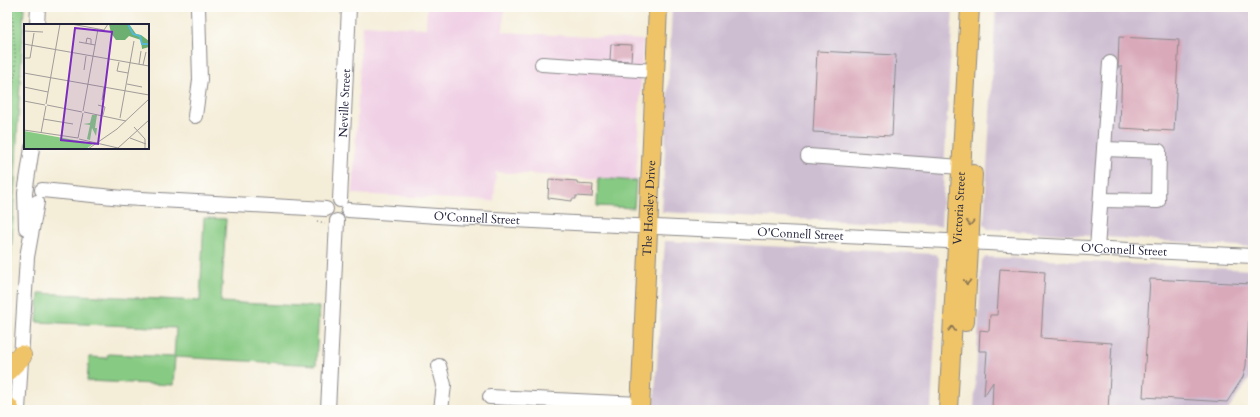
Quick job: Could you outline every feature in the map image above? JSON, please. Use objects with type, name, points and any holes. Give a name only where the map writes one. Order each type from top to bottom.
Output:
[{"type":"highway","points":[[7,407],[10,410]]},
{"type":"main road","name":"The Horsley Drive","points":[[640,407],[658,7]]},
{"type":"main road","name":"Victoria Street","points":[[960,410],[963,243],[961,167],[970,7]]},
{"type":"main road","name":"Victoria Street","points":[[948,410],[963,243],[981,7]]},
{"type":"street","points":[[38,7],[38,24]]},
{"type":"street","points":[[195,116],[200,80],[198,7]]},
{"type":"street","name":"Neville Street","points":[[344,205],[349,7]]},
{"type":"street","points":[[1097,249],[1110,63]]},
{"type":"street","points":[[542,64],[655,71]]},
{"type":"street","points":[[18,410],[14,363],[35,194],[34,149]]},
{"type":"street","points":[[1101,200],[1158,201],[1159,151],[1104,150]]},
{"type":"street","points":[[808,156],[961,167]]},
{"type":"street","points":[[35,194],[326,209]]},
{"type":"street","points":[[326,209],[330,202],[344,205],[346,217],[332,225]]},
{"type":"street","name":"O'Connell Street","points":[[344,205],[452,217],[649,225],[963,243],[1253,256]]},
{"type":"street","points":[[326,209],[332,225],[328,410]]},
{"type":"street","points":[[439,366],[444,384],[442,410]]},
{"type":"street","points":[[490,397],[640,407]]},
{"type":"path","points":[[7,157],[11,96],[16,69],[12,7]]},
{"type":"path","points":[[315,220],[332,225]]},
{"type":"shaded area","points":[[427,7],[504,7],[503,32],[643,40],[636,181],[496,172],[494,201],[353,194],[362,25],[426,28]]},
{"type":"shaded area","points":[[672,7],[953,7],[941,226],[662,212]]},
{"type":"shaded area","points":[[996,7],[1253,7],[1253,247],[988,229],[984,224]]},
{"type":"shaded area","points":[[665,241],[936,254],[939,258],[931,410],[654,410]]},
{"type":"shaded area","points":[[986,257],[1253,270],[1253,374],[1228,410],[974,410],[982,261]]},
{"type":"shaded area","points":[[31,407],[102,410],[31,410]]},
{"type":"green space","points":[[7,7],[24,7],[7,333]]},
{"type":"green space","points":[[598,178],[636,181],[634,208],[597,206]]},
{"type":"green space","points":[[204,218],[226,219],[221,302],[319,307],[316,365],[175,357],[173,385],[87,381],[89,357],[107,358],[108,354],[174,357],[176,328],[37,322],[39,293],[200,301]]},
{"type":"building","points":[[1119,37],[1179,40],[1174,131],[1120,128],[1122,67],[1118,67]]},
{"type":"building","points":[[611,44],[632,45],[631,61],[610,60]]},
{"type":"building","points":[[817,51],[896,55],[892,136],[813,132]]},
{"type":"building","points":[[549,179],[577,181],[577,184],[593,185],[592,197],[576,196],[576,199],[572,199],[572,201],[548,198]]},
{"type":"building","points":[[1000,269],[1045,272],[1041,338],[1112,343],[1108,410],[992,410],[993,382],[984,396],[987,351],[979,351],[980,330],[989,331],[990,315],[997,315]]},
{"type":"building","points":[[1150,279],[1251,284],[1246,366],[1243,377],[1227,402],[1143,397]]}]
